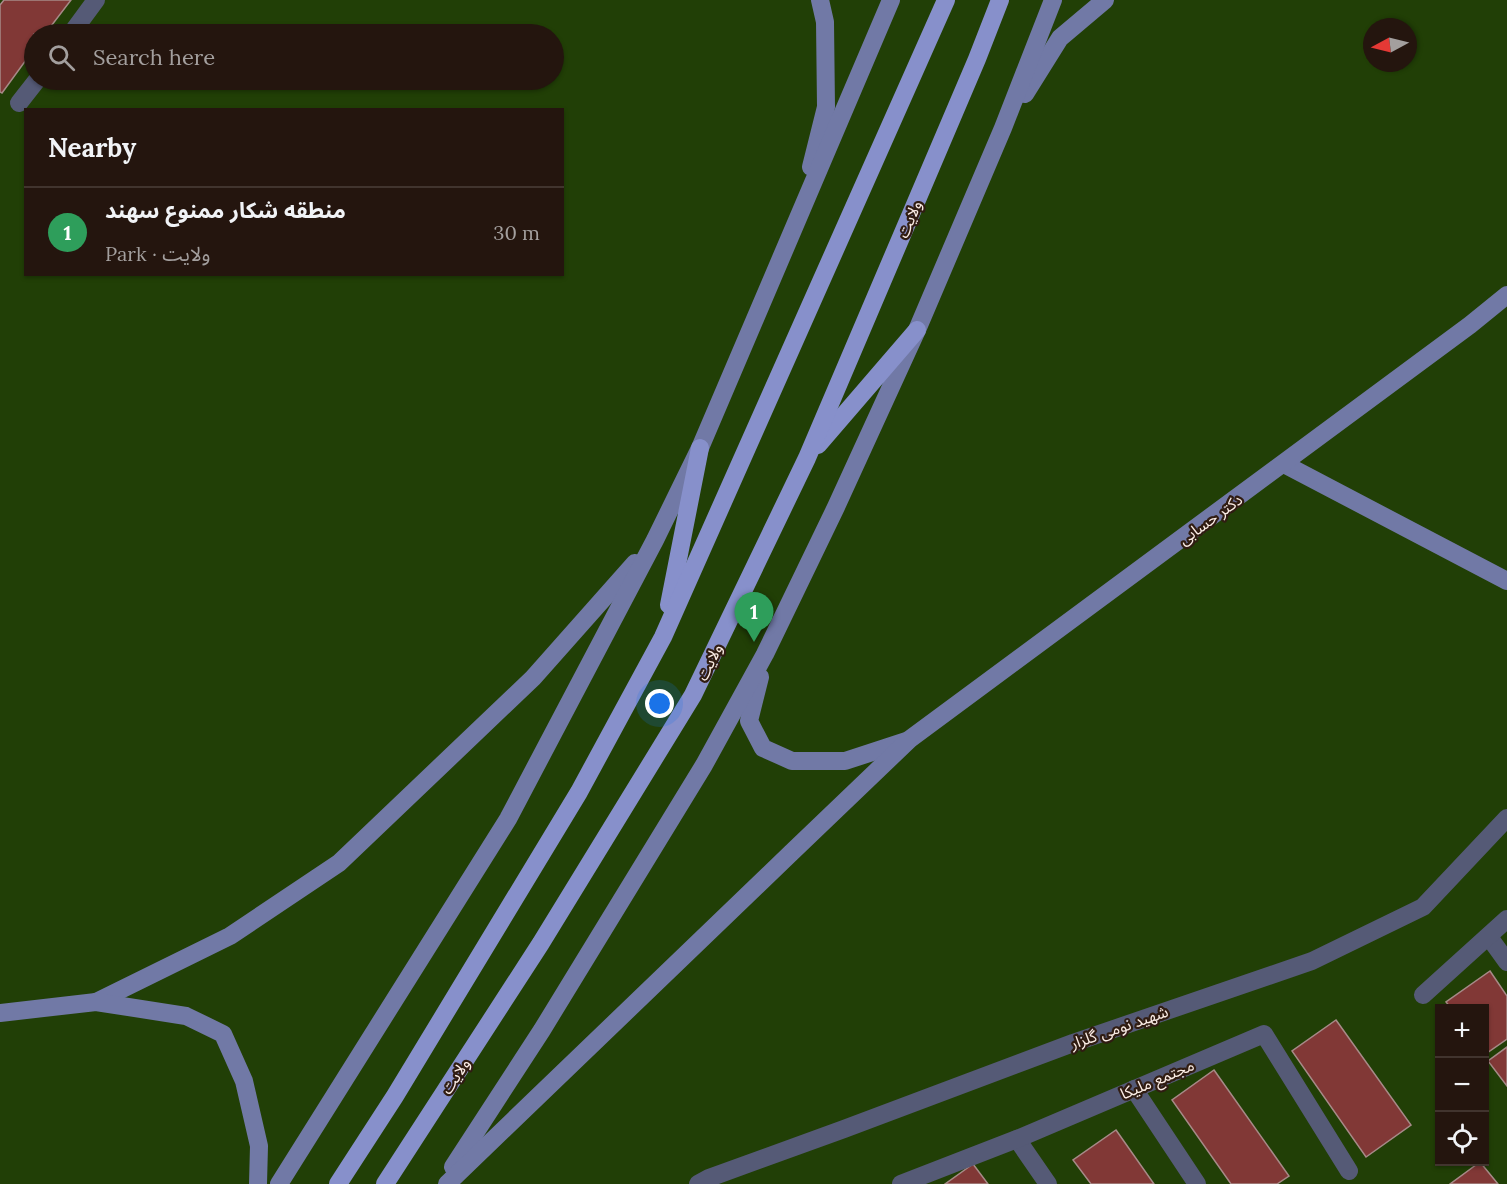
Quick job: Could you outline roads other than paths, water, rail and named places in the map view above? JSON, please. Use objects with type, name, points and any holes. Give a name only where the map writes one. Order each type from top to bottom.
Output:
[{"type":"main road","points":[[795,228],[826,107],[825,22],[820,0]]},
{"type":"main road","points":[[279,1184],[508,819],[655,540],[700,448],[891,0]]},
{"type":"main road","points":[[338,1184],[395,1096],[579,792],[663,637],[946,0]]},
{"type":"main road","name":"ولایت","points":[[385,1184],[541,943],[693,695],[807,458],[978,59],[1000,0]]},
{"type":"main road","points":[[444,1184],[542,1030],[704,765],[765,654],[836,507],[917,330],[1003,128],[1053,0]]},
{"type":"main road","points":[[1003,128],[1060,38],[1105,0]]},
{"type":"main road","name":"دکتر حسابی","points":[[910,740],[1284,464],[1507,295]]},
{"type":"main road","points":[[807,458],[917,330]]},
{"type":"main road","points":[[663,637],[700,448]]},
{"type":"main road","points":[[1284,464],[1507,581]]},
{"type":"main road","points":[[96,1002],[230,936],[339,863],[533,678],[655,540]]},
{"type":"main road","points":[[765,654],[749,721],[763,748],[792,761],[845,761],[910,740]]},
{"type":"main road","points":[[444,1184],[910,740]]},
{"type":"main road","points":[[0,1013],[96,1002],[186,1016],[223,1034],[244,1081],[259,1146],[258,1184]]},
{"type":"street","points":[[78,24],[96,0]]},
{"type":"street","points":[[19,103],[29,90]]},
{"type":"street","name":"شهید نومی گلزار","points":[[706,1182],[1073,1043],[1312,961],[1423,907],[1507,818]]},
{"type":"street","points":[[1423,995],[1507,919]]},
{"type":"street","points":[[1489,937],[1507,962]]},
{"type":"street","name":"مجتمع ملیکا","points":[[901,1184],[1017,1139],[1264,1034],[1349,1171]]},
{"type":"street","points":[[1134,1089],[1197,1184]]},
{"type":"street","points":[[1017,1139],[1048,1184]]},
{"type":"place","name":"منطقه شکار ممنوع سهند","points":[[754,642]]}]
